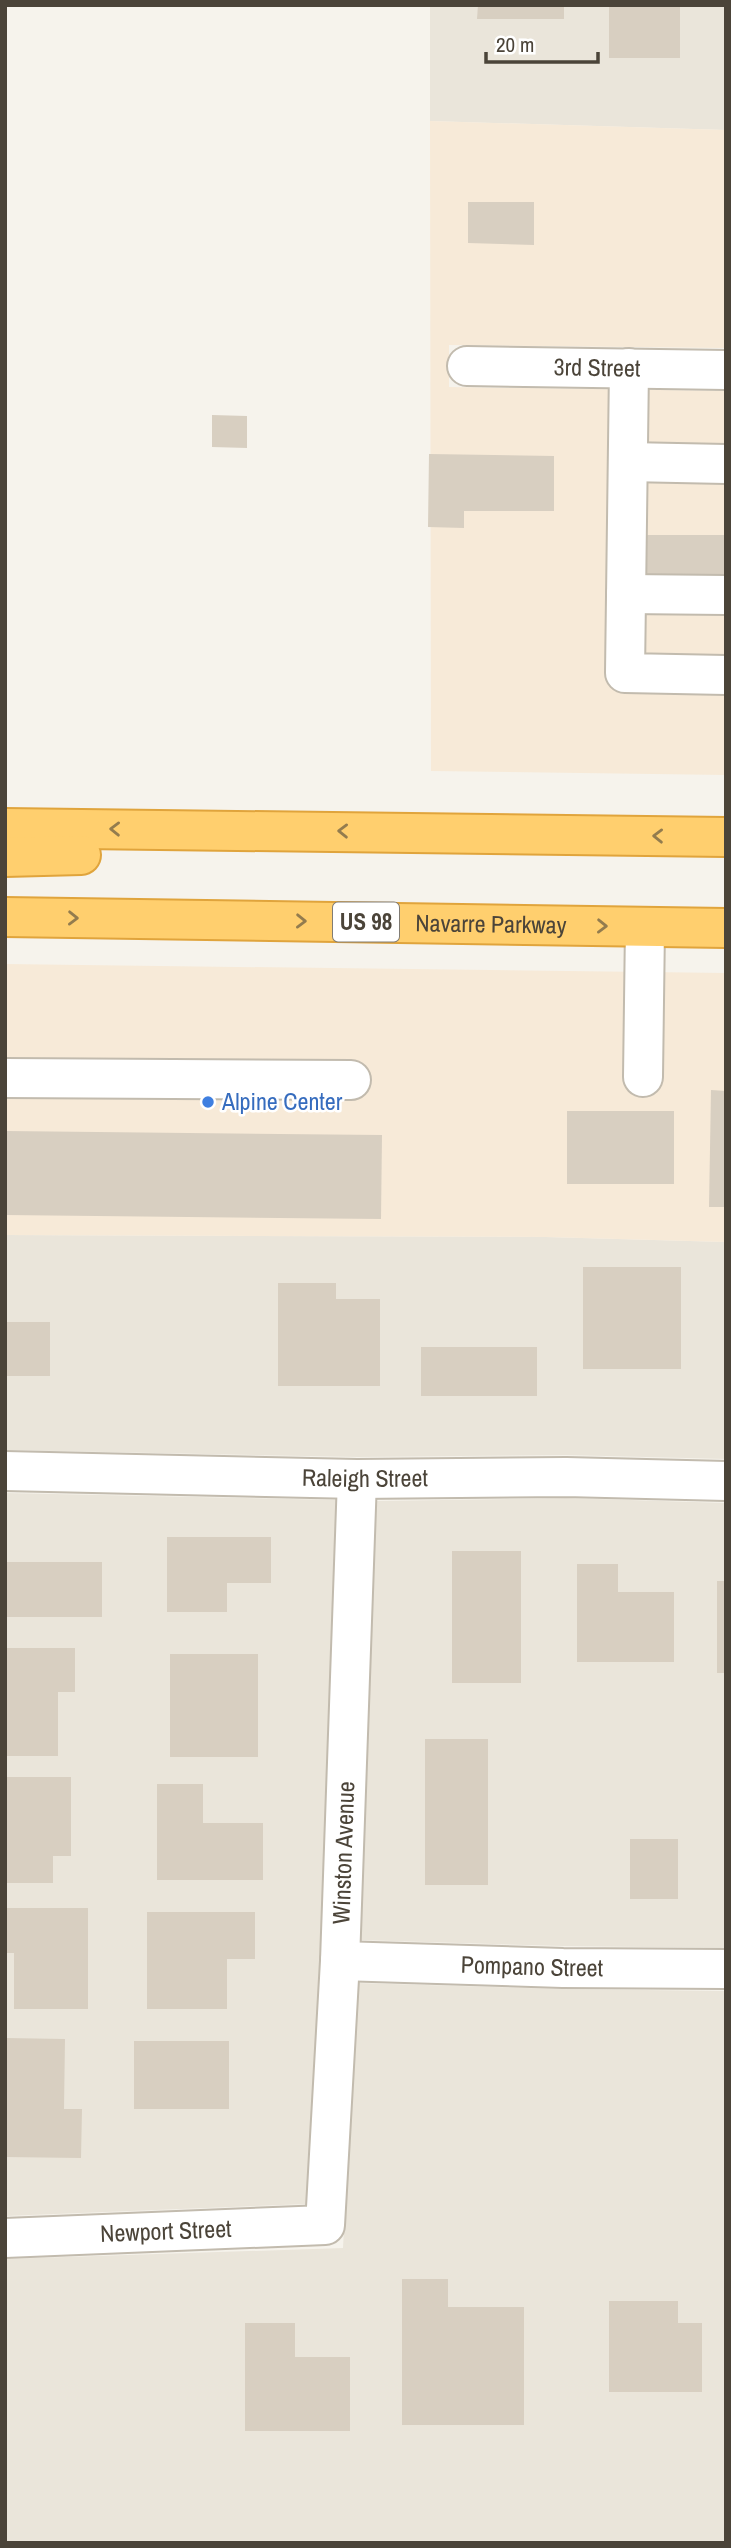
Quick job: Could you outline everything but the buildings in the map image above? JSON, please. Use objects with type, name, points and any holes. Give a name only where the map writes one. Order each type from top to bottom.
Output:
[{"type":"highway","points":[[5,828],[726,837]]},
{"type":"highway","points":[[5,857],[469,859],[518,833]]},
{"type":"highway","name":"Navarre Parkway","points":[[5,917],[726,928]]},
{"type":"street","name":"3rd Street","points":[[467,366],[726,370]]},
{"type":"street","points":[[629,368],[625,673],[726,675]]},
{"type":"street","points":[[628,462],[726,464]]},
{"type":"street","points":[[626,594],[726,595]]},
{"type":"street","points":[[643,1077],[645,927]]},
{"type":"street","points":[[5,1078],[351,1080]]},
{"type":"street","name":"Raleigh Street","points":[[5,1471],[357,1479],[565,1477],[726,1481]]},
{"type":"street","name":"Winston Avenue","points":[[325,2225],[340,1961],[357,1479]]},
{"type":"street","name":"Pompano Street","points":[[340,1961],[563,1968],[726,1969]]},
{"type":"street","name":"Newport Street","points":[[5,2238],[325,2225]]},
{"type":"shaded area","points":[[430,5],[726,5],[726,130],[430,121]]},
{"type":"shaded area","points":[[430,121],[726,130],[726,348],[449,345],[449,387],[726,391],[726,775],[431,771]]},
{"type":"shaded area","points":[[5,964],[726,973],[726,1242],[546,1237],[5,1235]]},
{"type":"shaded area","points":[[5,1235],[546,1237],[726,1242],[726,1459],[566,1455],[358,1457],[5,1450]]},
{"type":"shaded area","points":[[5,1493],[338,1500],[321,1960],[307,2204],[5,2216]]},
{"type":"shaded area","points":[[566,1498],[726,1503],[726,1948],[359,1940],[376,1501]]},
{"type":"shaded area","points":[[357,1983],[726,1991],[726,2543],[5,2543],[5,2259],[343,2248]]},
{"type":"place","name":"Alpine Center","points":[[208,1102]]}]
